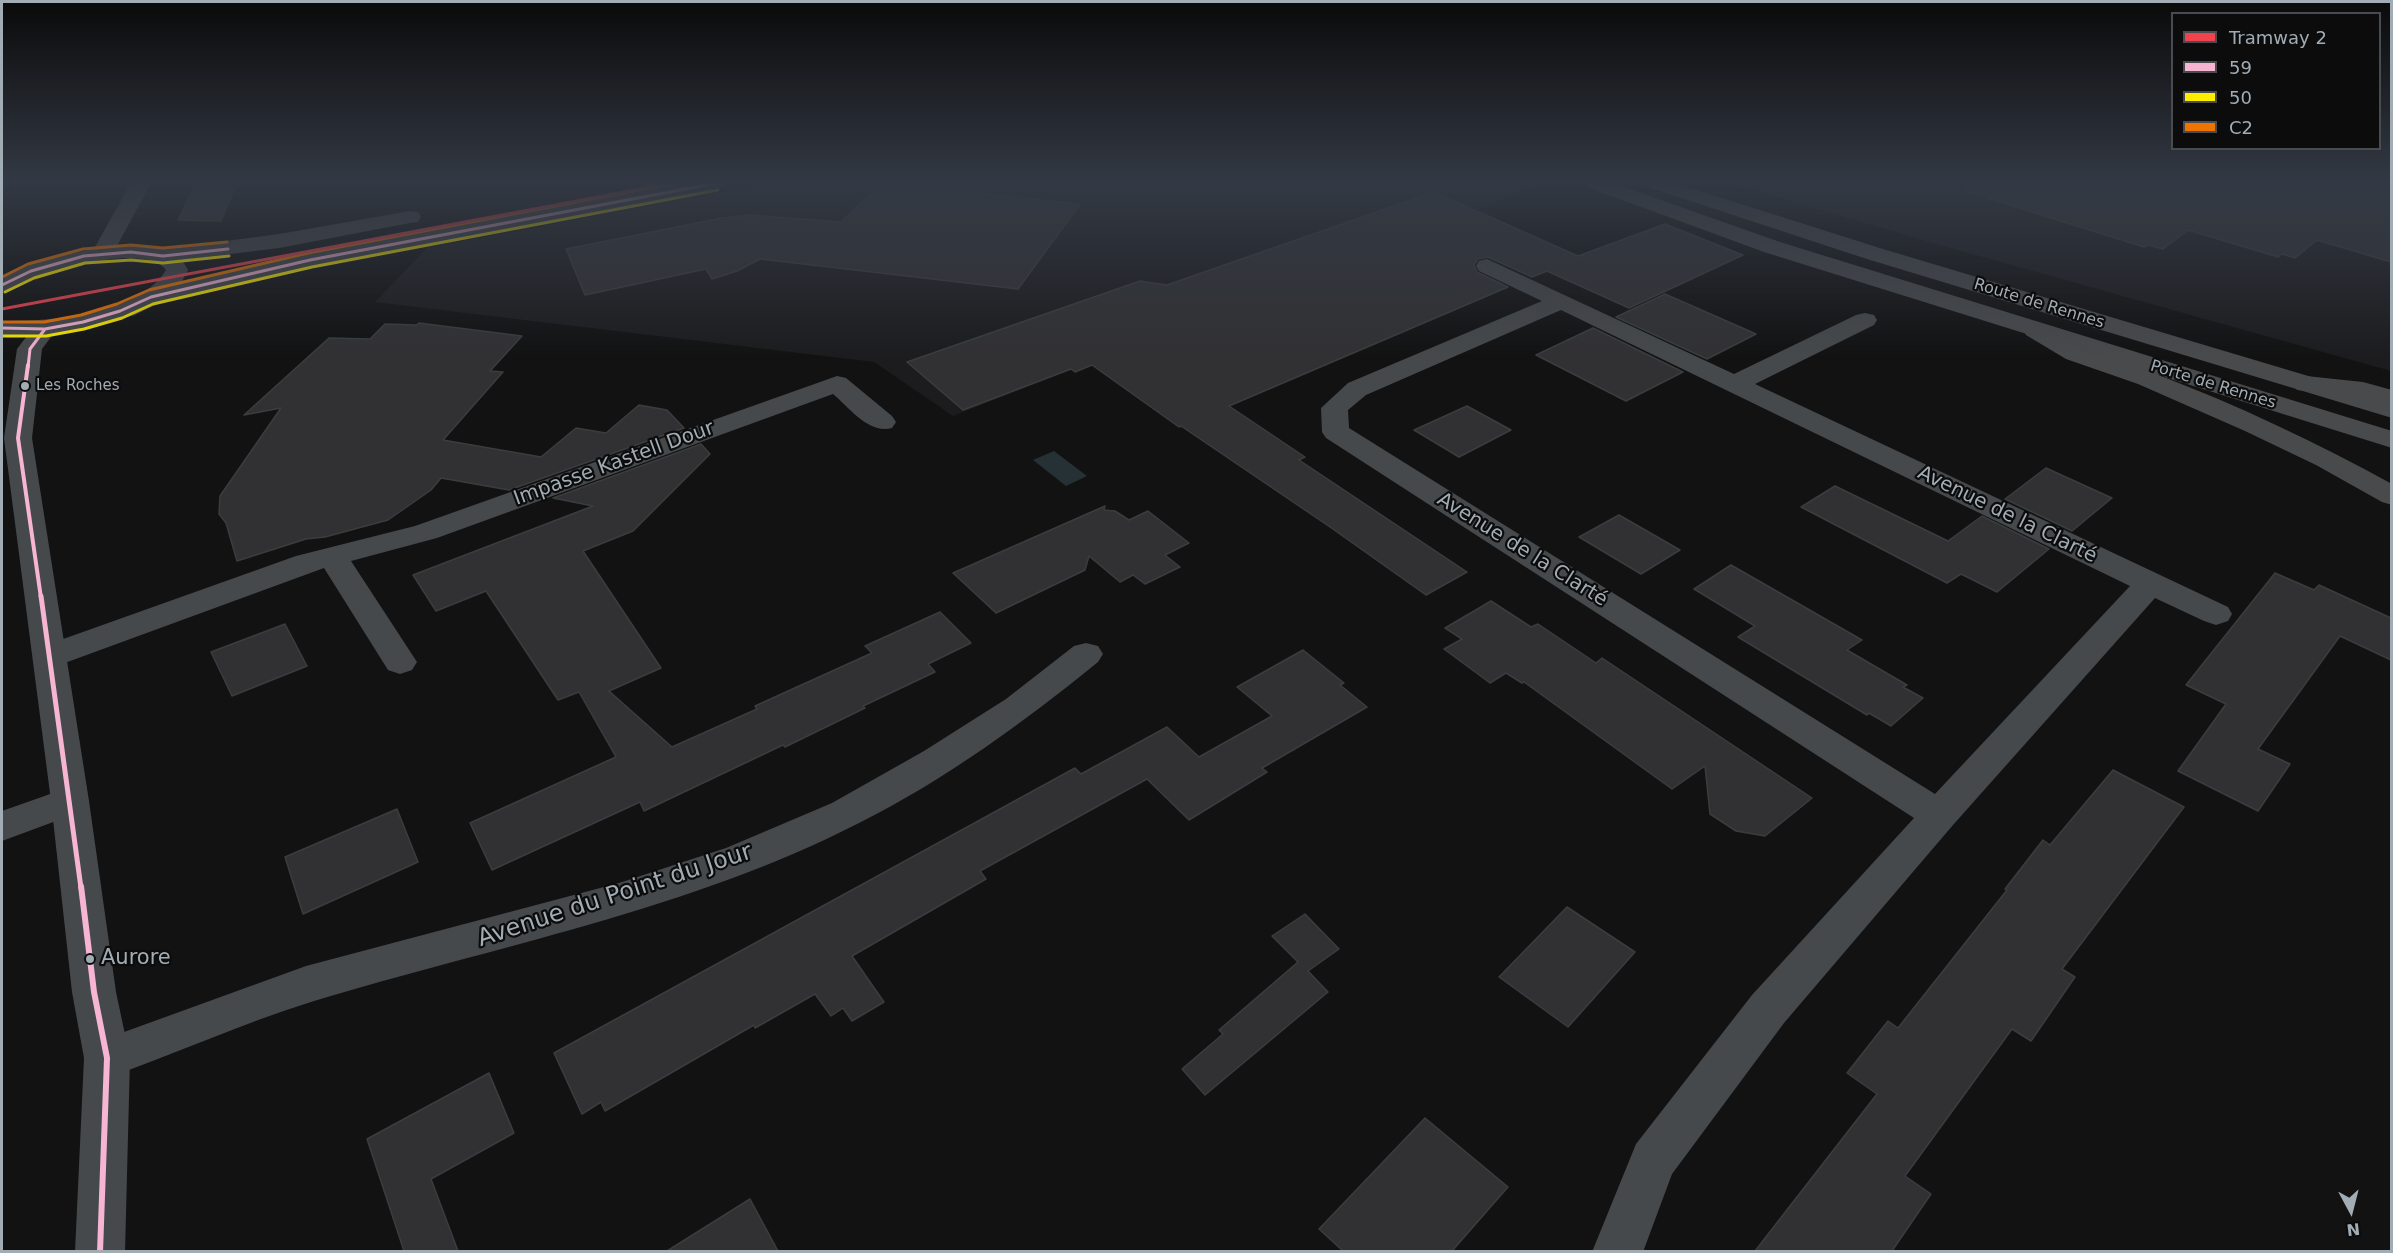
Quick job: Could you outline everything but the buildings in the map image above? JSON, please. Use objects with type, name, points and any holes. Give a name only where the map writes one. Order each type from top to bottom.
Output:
[{"type":"highway","name":"Route de Rennes","points":[[1758,241],[2035,330]]},
{"type":"highway","name":"Route de Rennes","points":[[1834,241],[2114,327]]},
{"type":"highway","name":"Porte de Rennes","points":[[2114,327],[2391,410]]},
{"type":"highway","name":"Porte de Rennes","points":[[2035,330],[2391,440]]},
{"type":"highway","points":[[2035,330],[2075,354],[2147,379],[2255,425],[2326,459],[2391,496]]},
{"type":"highway","points":[[2306,384],[2362,390],[2391,398]]},
{"type":"main road","points":[[2,285],[48,265],[102,254],[137,252],[163,256],[275,241]]},
{"type":"main road","points":[[2,328],[45,329],[102,317],[151,297],[310,260],[408,241]]},
{"type":"main road","points":[[151,297],[166,287],[176,273],[174,262],[163,256]]},
{"type":"street","points":[[102,254],[109,241]]},
{"type":"street","name":"Avenue de la Clarté","points":[[1487,266],[2216,614]]},
{"type":"street","name":"Avenue de la Clarté","points":[[1560,302],[1357,389],[1334,408],[1336,432],[1938,815]]},
{"type":"street","points":[[1734,384],[1865,320]]},
{"type":"street","points":[[45,329],[30,349],[18,438],[70,801],[94,992],[107,1058],[100,1251]]},
{"type":"street","name":"Impasse Kastell Dour","points":[[50,656],[307,563],[426,532],[837,384],[882,422]]},
{"type":"street","points":[[332,556],[400,662]]},
{"type":"street","points":[[1617,1251],[1653,1160],[1768,1009],[1938,815],[2150,583]]},
{"type":"street","name":"Avenue du Point du Jour","points":[[107,1058],[306,986],[619,900],[740,859],[846,813],[937,761],[1018,708],[1086,654]]},
{"type":"street","points":[[2,826],[70,801]]},
{"type":"shaded area","points":[[461,241],[1397,241],[953,416],[874,362],[375,302],[427,248]]},
{"type":"shaded area","points":[[1928,241],[2391,241],[2391,371]]},
{"type":"shaded area","points":[[1054,451],[1087,476],[1066,486],[1033,460]]},
{"type":"tram line","name":"2","points":[[2,309],[361,241]]},
{"type":"transit line","name":"C2","points":[[2,322],[44,322],[81,315],[117,304],[149,290],[308,253],[369,241]]},
{"type":"transit line","name":"59","points":[[2,328],[45,329],[83,322],[120,311],[151,297],[310,260],[408,241]]},
{"type":"transit line","name":"50","points":[[2,336],[46,336],[84,329],[122,318],[153,304],[312,267],[447,241]]},
{"type":"transit line","name":"C2","points":[[2,277],[28,264],[83,249],[131,245],[163,248],[227,242]]},
{"type":"transit line","name":"59","points":[[2,285],[31,271],[84,256],[131,252],[163,256],[228,249]]},
{"type":"transit line","name":"50","points":[[5,292],[34,278],[85,263],[131,260],[163,263],[229,256]]},
{"type":"transit line","name":"59","points":[[45,329],[30,349],[18,438],[70,801],[94,992],[107,1058],[100,1252]]},
{"type":"place","name":"Les Roches","points":[[25,386]]},
{"type":"place","name":"Aurore","points":[[90,959]]}]
